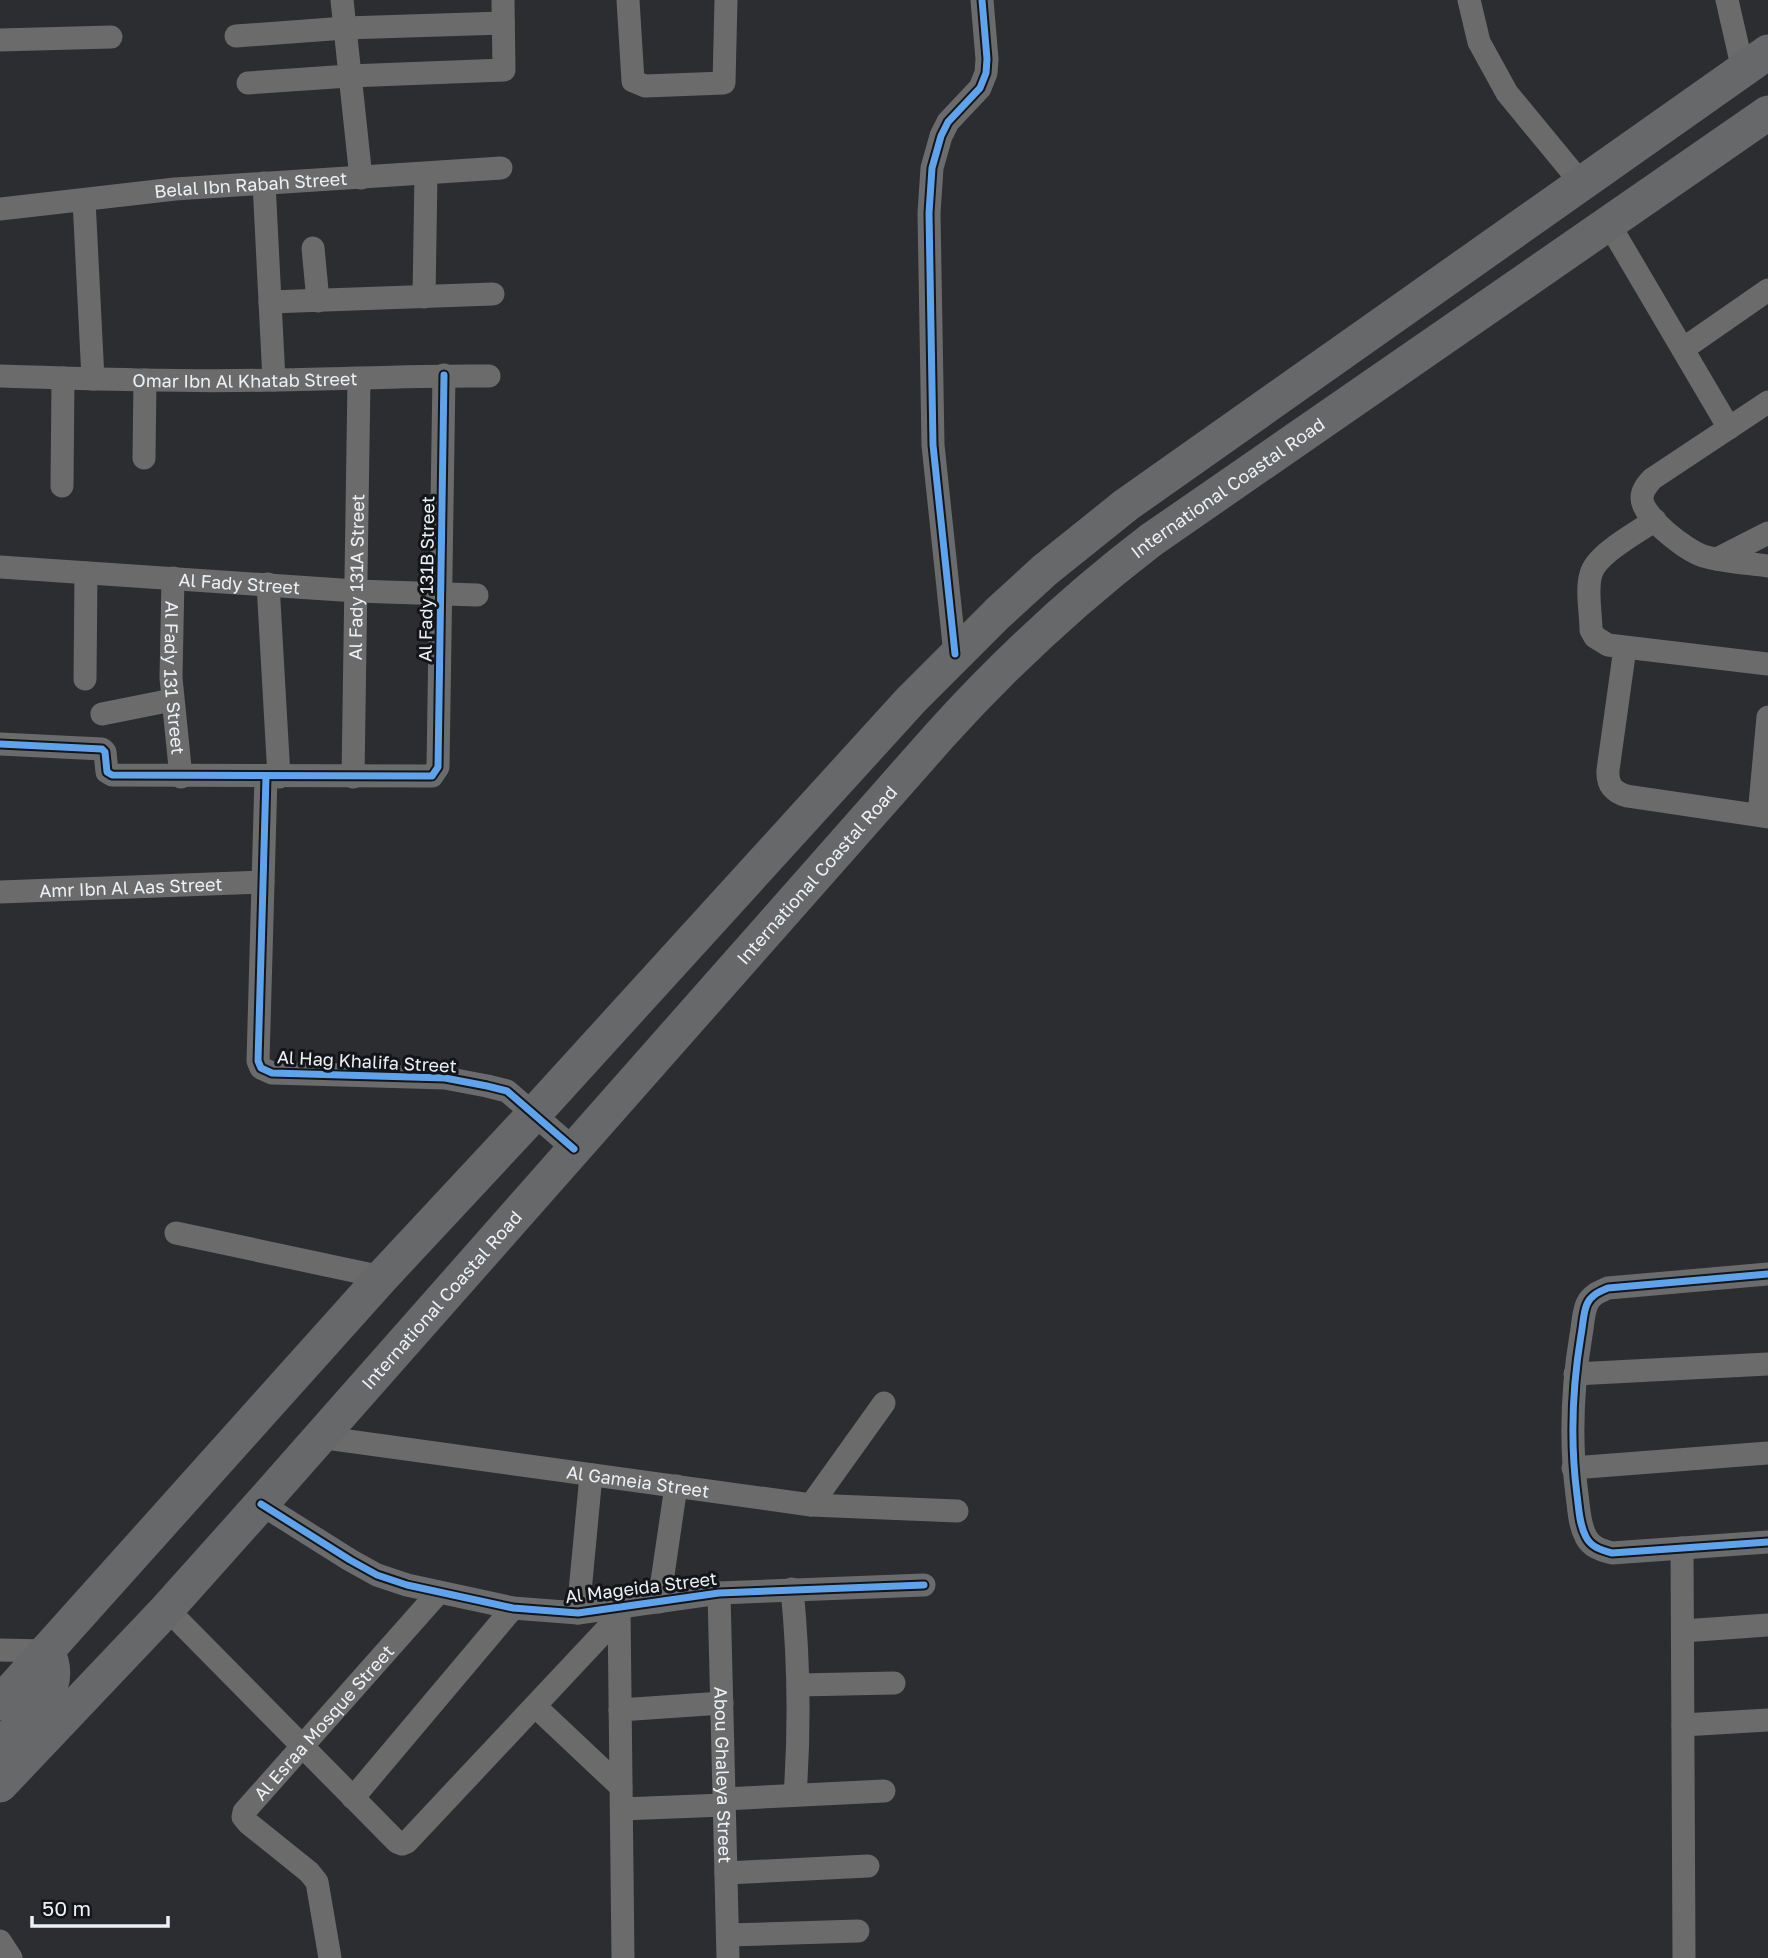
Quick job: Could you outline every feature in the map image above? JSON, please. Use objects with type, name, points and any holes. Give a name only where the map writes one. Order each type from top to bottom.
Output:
[{"type":"highway","points":[[0,1703],[382,1277],[955,654],[1045,570],[1126,505],[1755,61]]},
{"type":"highway","name":"International Coastal Road","points":[[0,1785],[167,1609],[979,692],[1062,612],[1151,540],[1768,113]]},
{"type":"highway","points":[[0,1746],[47,1696],[54,1674],[47,1651]]},
{"type":"street","points":[[342,0],[361,178]]},
{"type":"street","points":[[628,0],[633,80],[645,86],[721,84],[725,79],[726,0]]},
{"type":"street","points":[[955,654],[933,445],[929,213],[932,169],[941,136],[948,122],[980,88],[986,73],[982,0]]},
{"type":"street","points":[[1469,0],[1479,42],[1507,93],[1582,184]]},
{"type":"street","points":[[1727,0],[1755,61]]},
{"type":"street","points":[[236,36],[345,28],[503,11],[503,70],[248,83]]},
{"type":"street","points":[[0,40],[111,37]]},
{"type":"street","name":"Belal Ibn Rabah Street","points":[[0,209],[175,189],[500,168]]},
{"type":"street","points":[[424,297],[426,174]]},
{"type":"street","points":[[264,183],[275,380]]},
{"type":"street","points":[[84,200],[93,379]]},
{"type":"street","points":[[1609,224],[1729,428]]},
{"type":"street","points":[[313,248],[318,301]]},
{"type":"street","points":[[1683,349],[1768,290]]},
{"type":"street","points":[[270,302],[493,294]]},
{"type":"street","name":"Al Fady 131B Street","points":[[354,777],[427,777],[435,774],[438,767],[444,375]]},
{"type":"street","name":"Omar Ibn Al Khatab Street","points":[[0,376],[275,380],[489,376]]},
{"type":"street","points":[[62,486],[63,378]]},
{"type":"street","name":"Al Fady 131A Street","points":[[354,777],[359,379]]},
{"type":"street","points":[[144,458],[145,380]]},
{"type":"street","points":[[1768,402],[1652,479],[1644,488],[1642,498],[1645,510],[1655,520],[1683,545],[1701,555],[1768,566]]},
{"type":"street","points":[[1655,520],[1601,558],[1592,569],[1589,577],[1591,630],[1600,642],[1625,648],[1768,663]]},
{"type":"street","points":[[1717,559],[1768,533]]},
{"type":"street","name":"Al Fady Street","points":[[0,568],[356,591],[477,595]]},
{"type":"street","points":[[85,680],[86,573]]},
{"type":"street","name":"Al Fady 131 Street","points":[[173,578],[170,645],[172,700],[181,777]]},
{"type":"street","name":"Al Hag Khalifa Street","points":[[268,584],[272,777],[263,882],[258,1062],[264,1071],[272,1073],[445,1079],[507,1091],[574,1149]]},
{"type":"street","points":[[1625,648],[1607,780],[1611,788],[1627,796],[1763,816],[1768,717]]},
{"type":"street","points":[[102,714],[172,700]]},
{"type":"street","points":[[0,744],[102,749],[109,774],[181,777],[354,777]]},
{"type":"street","name":"Amr Ibn Al Aas Street","points":[[0,892],[263,882]]},
{"type":"street","points":[[176,1233],[382,1277]]},
{"type":"street","points":[[1768,1274],[1608,1288],[1596,1293],[1587,1303],[1575,1374],[1572,1421],[1573,1468],[1581,1527],[1587,1540],[1598,1549],[1612,1553],[1768,1542]]},
{"type":"street","points":[[1575,1374],[1768,1364]]},
{"type":"street","points":[[811,1505],[884,1403]]},
{"type":"street","name":"Al Gameia Street","points":[[319,1437],[811,1505],[957,1511]]},
{"type":"street","points":[[1573,1468],[1768,1453]]},
{"type":"street","points":[[578,1613],[591,1475]]},
{"type":"street","points":[[659,1602],[676,1486]]},
{"type":"street","name":"Al Mageida Street","points":[[261,1504],[377,1575],[407,1586],[513,1608],[578,1613],[619,1612],[659,1602],[719,1594],[924,1585]]},
{"type":"street","points":[[1682,1548],[1684,1958]]},
{"type":"street","points":[[792,1589],[799,1685],[795,1796]]},
{"type":"street","name":"Al Esraa Mosque Street","points":[[330,1958],[317,1882],[309,1872],[243,1817],[247,1809],[439,1592]]},
{"type":"street","name":"Abou Ghaleya Street","points":[[719,1594],[728,1958]]},
{"type":"street","points":[[353,1798],[513,1608]]},
{"type":"street","points":[[167,1609],[397,1842],[404,1844],[535,1706],[619,1612]]},
{"type":"street","points":[[619,1612],[623,1958]]},
{"type":"street","points":[[1683,1631],[1768,1625]]},
{"type":"street","points":[[0,1650],[47,1651]]},
{"type":"street","points":[[799,1685],[894,1683]]},
{"type":"street","points":[[620,1710],[722,1703]]},
{"type":"street","points":[[535,1706],[621,1798],[724,1802],[884,1791]]},
{"type":"street","points":[[1683,1725],[1768,1720]]},
{"type":"street","points":[[726,1873],[868,1866]]},
{"type":"street","points":[[728,1934],[858,1931]]},
{"type":"street","points":[[0,1941],[11,1958]]},
{"type":"cycle path","points":[[955,654],[933,445],[929,213],[932,168],[941,136],[948,122],[980,88],[986,73],[982,0]]},
{"type":"cycle path","points":[[0,744],[102,749],[105,752],[107,772],[112,775],[432,776],[438,767],[444,375]]},
{"type":"cycle path","points":[[266,777],[258,1061],[261,1068],[272,1073],[445,1078],[507,1091],[574,1149]]},
{"type":"cycle path","points":[[1768,1274],[1608,1288],[1593,1296],[1585,1311],[1578,1355],[1573,1435],[1581,1522],[1588,1540],[1597,1548],[1612,1553],[1768,1542]]},
{"type":"cycle path","points":[[261,1504],[377,1575],[407,1585],[513,1608],[578,1613],[719,1593],[924,1585]]}]
